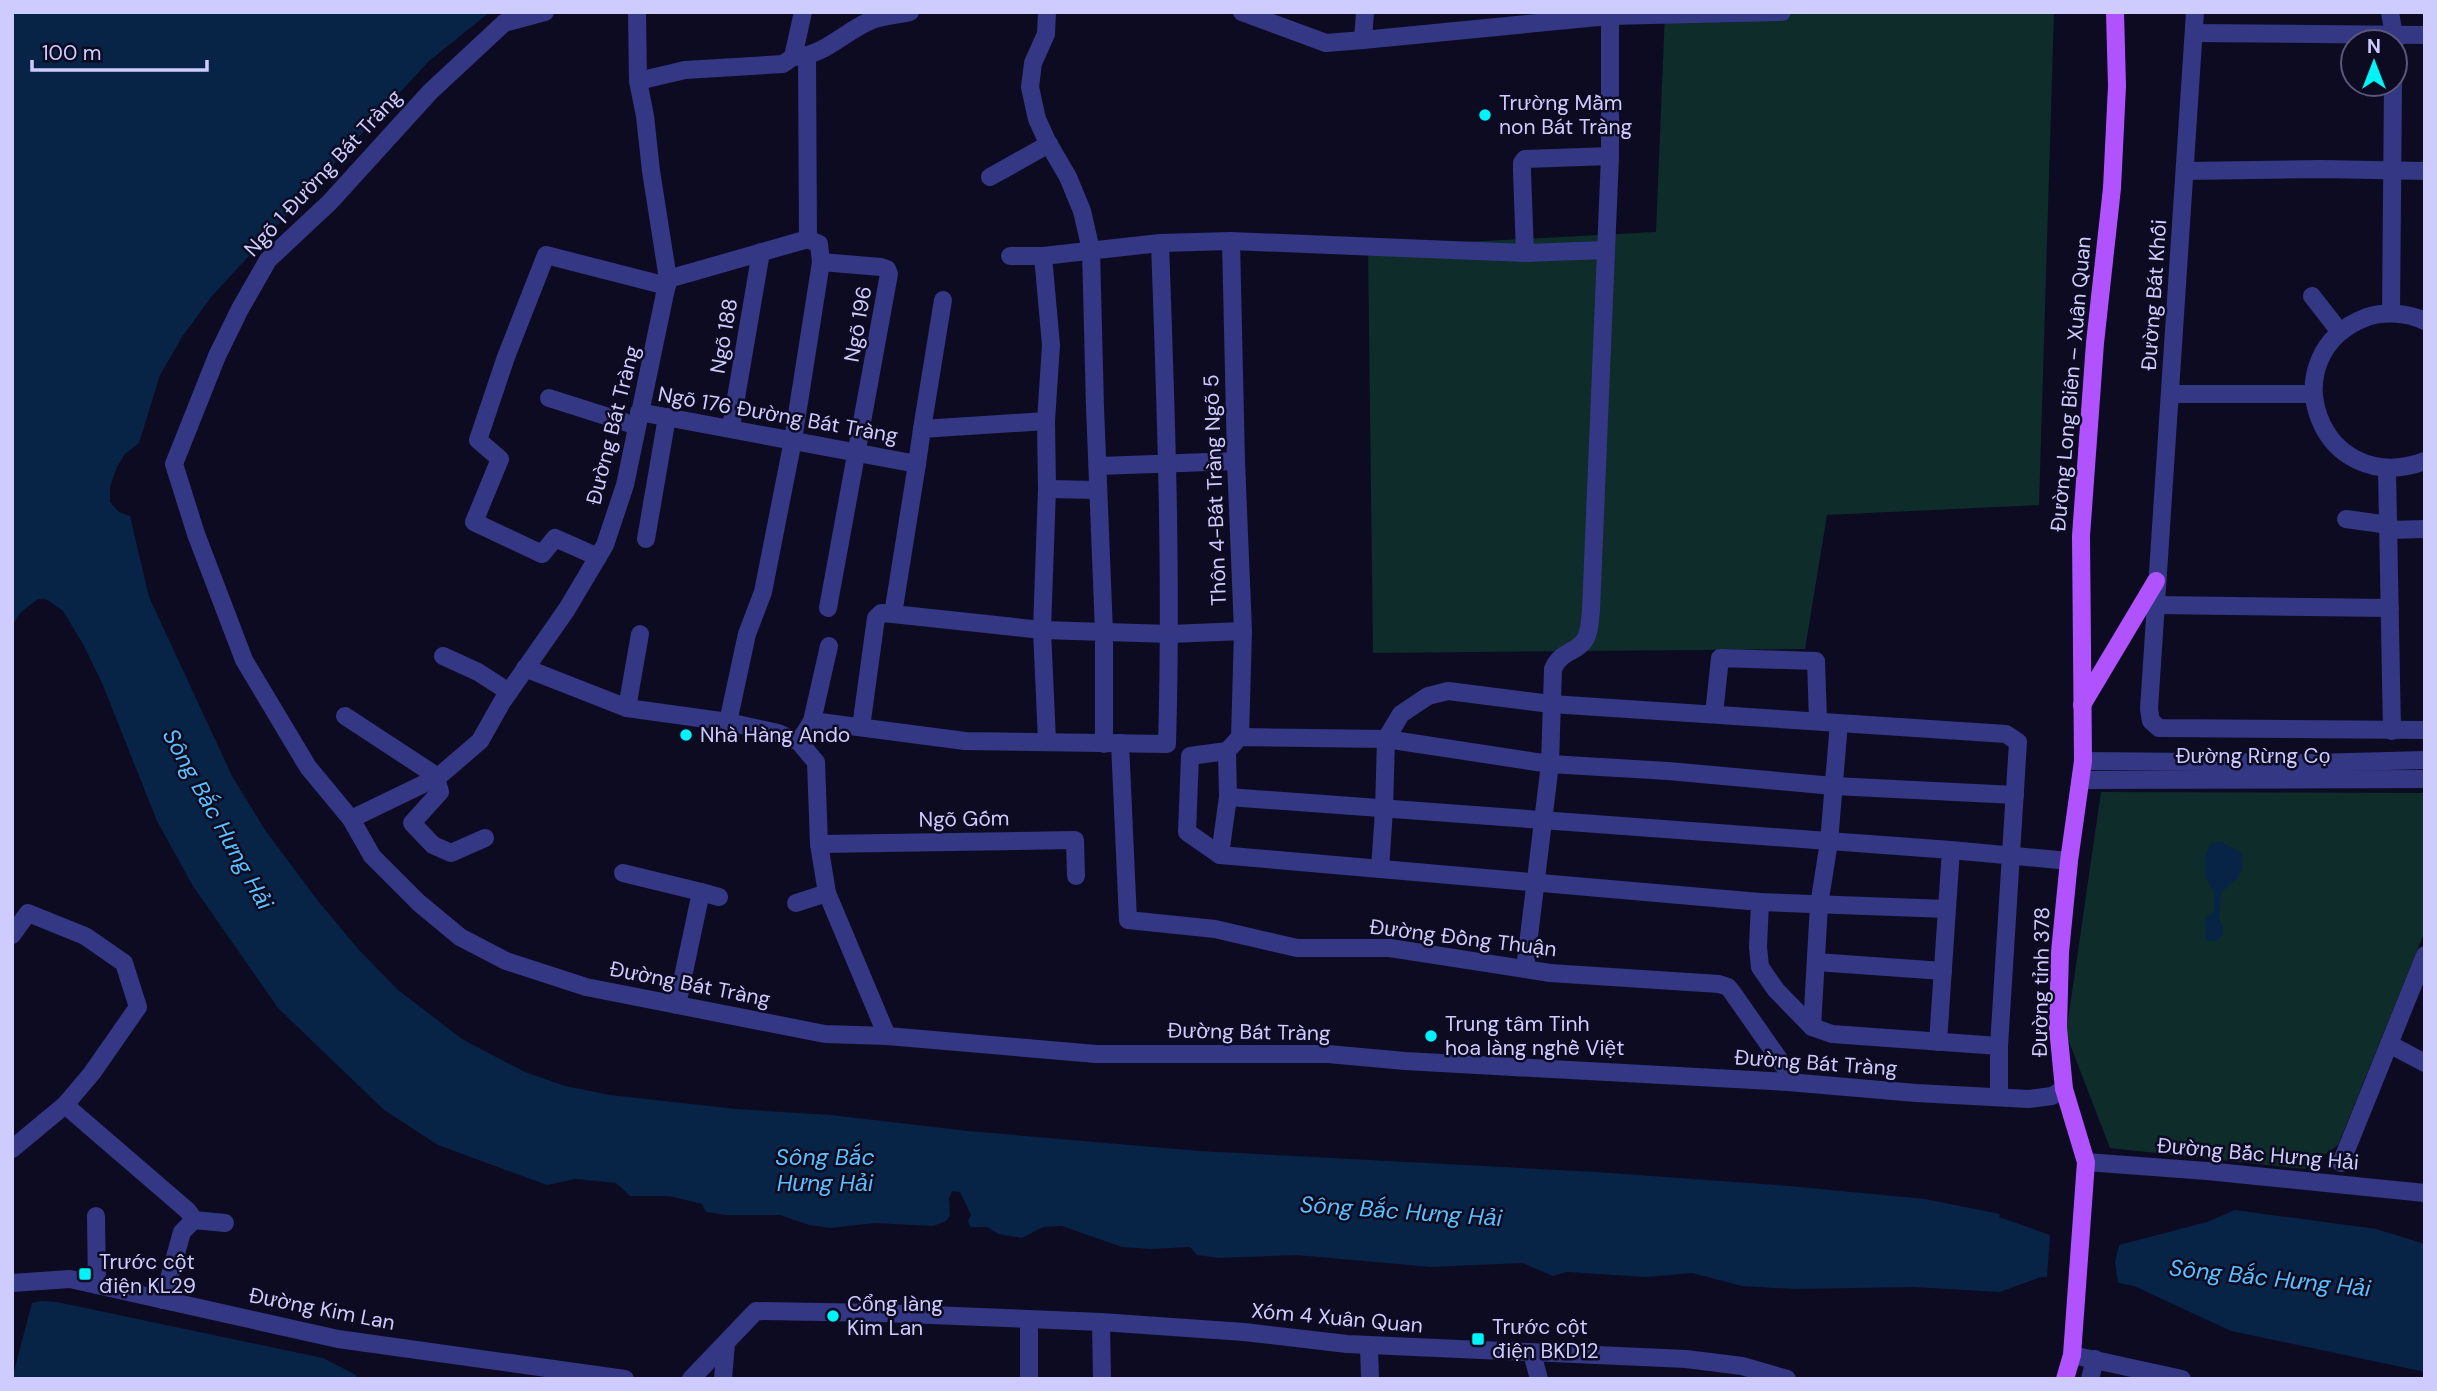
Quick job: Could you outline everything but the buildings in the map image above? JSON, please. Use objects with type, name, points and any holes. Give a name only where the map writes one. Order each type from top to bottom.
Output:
[{"type":"main road","name":"Đường Long Biên – Xuân Quan","points":[[2081,780],[2081,536],[2095,343],[2112,188],[2117,86],[2115,12]]},
{"type":"main road","points":[[2082,705],[2156,581]]},
{"type":"main road","name":"Đường tỉnh 378","points":[[2072,1348],[2086,1162],[2064,1089],[2058,1028],[2060,952],[2081,780]]},
{"type":"main road","points":[[2065,1379],[2072,1348]]},
{"type":"street","name":"Ngõ 1 Đường Bát Tràng","points":[[351,819],[308,767],[244,660],[196,534],[174,464],[217,356],[268,260],[330,202],[430,92],[503,23],[545,12]]},
{"type":"street","points":[[637,12],[638,81],[667,283]]},
{"type":"street","points":[[803,12],[800,57],[808,239]]},
{"type":"street","points":[[638,81],[685,70],[783,65],[872,20],[910,12]]},
{"type":"street","points":[[1047,12],[1046,34],[1033,62],[1030,87],[1037,119],[1068,177],[1082,211],[1091,250],[1104,632],[1112,743]]},
{"type":"street","points":[[1242,12],[1326,43],[1609,14],[1782,12]]},
{"type":"street","points":[[1363,40],[1364,12]]},
{"type":"street","name":"Đường Bát Khối","points":[[2195,12],[2156,581],[2149,709],[2151,721],[2159,728],[2392,731]]},
{"type":"street","points":[[1525,969],[1550,764],[1553,668],[1557,659],[1583,642],[1587,636],[1591,610],[1610,156],[1609,14]]},
{"type":"street","points":[[2194,33],[2339,37]]},
{"type":"street","points":[[2391,313],[2393,98]]},
{"type":"street","points":[[990,177],[1049,144]]},
{"type":"street","points":[[1525,253],[1522,163],[1525,159],[1610,156]]},
{"type":"street","points":[[2185,171],[2425,171]]},
{"type":"street","points":[[598,557],[555,538],[542,554],[474,522],[500,459],[478,440],[506,357],[546,255],[667,283],[808,239],[819,244],[821,262],[793,440],[763,592],[747,634],[728,722]]},
{"type":"street","points":[[1010,256],[1043,256],[1160,243],[1231,241],[1525,253],[1606,250]]},
{"type":"street","name":"Thôn 4-Bát Tràng Ngõ 5","points":[[1231,241],[1243,631],[1240,737]]},
{"type":"street","points":[[1160,243],[1168,463],[1170,634],[1167,744]]},
{"type":"street","name":"Ngõ 188","points":[[731,427],[761,252]]},
{"type":"street","points":[[1043,256],[1051,345],[1046,421],[1047,489],[1042,630],[1047,741]]},
{"type":"street","name":"Ngõ 196","points":[[821,262],[881,267],[887,269],[889,274],[858,453]]},
{"type":"street","name":"Đường Bát Tràng","points":[[667,283],[625,485],[604,545],[568,609],[525,668],[480,741],[437,777],[351,819],[372,856],[460,937],[506,961],[586,987],[825,1034],[1096,1054],[1328,1054],[1999,1097],[2043,1098],[2064,1089]]},
{"type":"street","points":[[2312,296],[2340,332]]},
{"type":"street","points":[[922,429],[943,300]]},
{"type":"street","points":[[2425,321],[2391,313],[2373,315],[2340,332],[2325,350],[2316,371],[2313,394],[2318,417],[2328,437],[2344,453],[2365,464],[2387,468],[2408,467],[2425,461]]},
{"type":"street","points":[[2170,394],[2313,394]]},
{"type":"street","name":"Ngõ 176 Đường Bát Tràng","points":[[549,398],[638,419],[667,417],[731,427],[917,464],[922,429],[1046,421]]},
{"type":"street","points":[[646,539],[667,417]]},
{"type":"street","points":[[828,608],[858,453]]},
{"type":"street","points":[[1099,466],[1236,461]]},
{"type":"street","points":[[893,614],[917,464]]},
{"type":"street","points":[[2387,468],[2392,731],[2425,730]]},
{"type":"street","points":[[1047,489],[1098,490]]},
{"type":"street","points":[[2346,519],[2389,528],[2425,529]]},
{"type":"street","points":[[2155,605],[2390,608]]},
{"type":"street","points":[[861,727],[876,618],[881,613],[1042,630],[1170,634],[1243,631]]},
{"type":"street","points":[[627,708],[640,634]]},
{"type":"street","points":[[799,742],[812,721],[829,646]]},
{"type":"street","points":[[443,656],[478,672],[509,692]]},
{"type":"street","points":[[1714,714],[1720,658],[1816,661],[1818,721]]},
{"type":"street","points":[[525,668],[627,708],[728,722],[778,733],[799,742],[816,762],[819,844],[827,893],[887,1037]]},
{"type":"street","points":[[1380,869],[1386,739],[1401,714],[1434,694],[1448,691],[1551,704],[2006,734],[2018,742],[1999,1046],[1999,1097]]},
{"type":"street","points":[[345,716],[437,777],[440,792],[412,823],[433,845],[451,853],[485,838]]},
{"type":"street","points":[[812,721],[965,741],[1167,744],[1190,756],[1227,751],[1240,737],[1386,739],[1550,764],[1668,771],[1834,786],[2015,795]]},
{"type":"street","points":[[1812,1027],[1819,905],[1829,842],[1839,723]]},
{"type":"street","name":"Đường Đồng Thuận","points":[[1112,743],[1128,920],[1216,929],[1297,948],[1390,948],[1550,973],[1719,984],[1728,987],[1795,1082]]},
{"type":"street","points":[[1220,855],[1228,797],[1227,751]]},
{"type":"street","points":[[1190,756],[1187,832],[1220,855],[1760,902],[1947,909]]},
{"type":"street","name":"Đường Rừng Cọ","points":[[2083,761],[2312,763],[2425,760]]},
{"type":"street","name":"Đường Rừng Cọ","points":[[2081,780],[2425,779]]},
{"type":"street","points":[[1228,797],[2011,854],[2069,861]]},
{"type":"street","name":"Ngõ Gốm","points":[[819,844],[1074,840],[1076,876]]},
{"type":"street","points":[[1938,1042],[1951,850]]},
{"type":"street","points":[[623,873],[719,897]]},
{"type":"street","points":[[677,1005],[701,892]]},
{"type":"street","points":[[796,902],[827,893]]},
{"type":"street","points":[[1760,902],[1760,967],[1776,990],[1812,1027],[1832,1034],[1999,1046]]},
{"type":"street","points":[[12,935],[28,913],[85,936],[124,963],[138,1007],[92,1073],[65,1105],[12,1149]]},
{"type":"street","points":[[2341,1163],[2389,1044],[2420,980],[2425,955]]},
{"type":"street","points":[[1816,962],[1943,971]]},
{"type":"street","points":[[2389,1044],[2425,1063]]},
{"type":"street","points":[[65,1105],[181,1204],[194,1220],[225,1223]]},
{"type":"street","name":"Đường Bắc Hưng Hải","points":[[2086,1162],[2425,1193]]},
{"type":"street","points":[[96,1216],[97,1285]]},
{"type":"street","points":[[163,1300],[182,1232],[194,1220]]},
{"type":"street","name":"Đường Kim Lan","points":[[12,1282],[70,1279],[338,1339],[625,1379]]},
{"type":"street","name":"Xóm 4 Xuân Quan","points":[[726,1343],[756,1311],[881,1313],[1101,1322],[1244,1332],[1369,1346],[1673,1359],[1726,1371],[1787,1379]]},
{"type":"street","points":[[1029,1319],[1030,1379]]},
{"type":"street","points":[[1101,1322],[1102,1379]]},
{"type":"street","points":[[691,1379],[726,1343]]},
{"type":"street","points":[[723,1379],[726,1343]]},
{"type":"street","points":[[1369,1346],[1370,1379]]},
{"type":"street","points":[[2072,1348],[2095,1359],[2182,1379]]},
{"type":"street","points":[[1532,1353],[1539,1379]]},
{"type":"street","points":[[2090,1379],[2095,1359]]},
{"type":"green space","points":[[1665,12],[2054,12],[2039,505],[1827,515],[1805,649],[1373,653],[1368,247],[1656,232]]},
{"type":"green space","points":[[2101,792],[2425,793],[2425,931],[2338,1145],[2305,1169],[2110,1148],[2066,1034]]},
{"type":"water","name":"Sông Bắc Hưng Hải","points":[[12,12],[490,12],[429,61],[212,296],[182,337],[160,375],[139,443],[125,454],[110,487],[110,502],[119,512],[130,516],[149,597],[232,776],[265,830],[359,950],[398,990],[462,1039],[525,1072],[565,1086],[610,1095],[736,1109],[831,1115],[968,1131],[1200,1151],[1596,1172],[1925,1199],[2000,1214],[1999,1217],[2050,1235],[2047,1277],[2000,1292],[1913,1287],[1795,1289],[1742,1286],[1692,1273],[1646,1277],[1566,1272],[1553,1276],[1522,1263],[1431,1267],[1296,1255],[1219,1258],[1197,1255],[1190,1247],[1122,1247],[1062,1226],[1043,1227],[1022,1238],[998,1234],[987,1227],[970,1227],[968,1221],[971,1215],[960,1192],[952,1191],[949,1199],[950,1216],[946,1221],[933,1226],[874,1223],[831,1228],[809,1225],[780,1215],[726,1215],[706,1212],[702,1204],[669,1196],[630,1196],[616,1183],[575,1179],[547,1185],[438,1145],[384,1110],[278,1008],[193,886],[157,821],[102,683],[63,611],[46,599],[38,599],[20,613],[12,626]]},
{"type":"water","points":[[2220,841],[2242,854],[2243,861],[2241,872],[2221,893],[2219,918],[2223,929],[2222,936],[2215,941],[2206,940],[2205,918],[2214,912],[2214,892],[2205,876],[2205,858],[2210,844]]},
{"type":"water","name":"Sông Bắc Hưng Hải","points":[[2235,1210],[2376,1229],[2425,1244],[2425,1372],[2231,1331],[2134,1286],[2118,1283],[2115,1262],[2119,1245],[2207,1222]]},
{"type":"water","points":[[57,1302],[323,1358],[356,1375],[356,1379],[12,1379],[32,1303]]},
{"type":"place","name":"Trường Mầm non Bát Tràng","points":[[1485,115]]},
{"type":"place","name":"Nhà Hàng Ando","points":[[686,735]]},
{"type":"place","name":"Trung tâm Tinh hoa làng nghề Việt","points":[[1431,1036]]},
{"type":"place","name":"Trước cột điện KL29","points":[[85,1274]]},
{"type":"place","name":"Cổng làng Kim Lan","points":[[833,1316]]},
{"type":"place","name":"Trước cột điện BKD12","points":[[1478,1339]]}]
